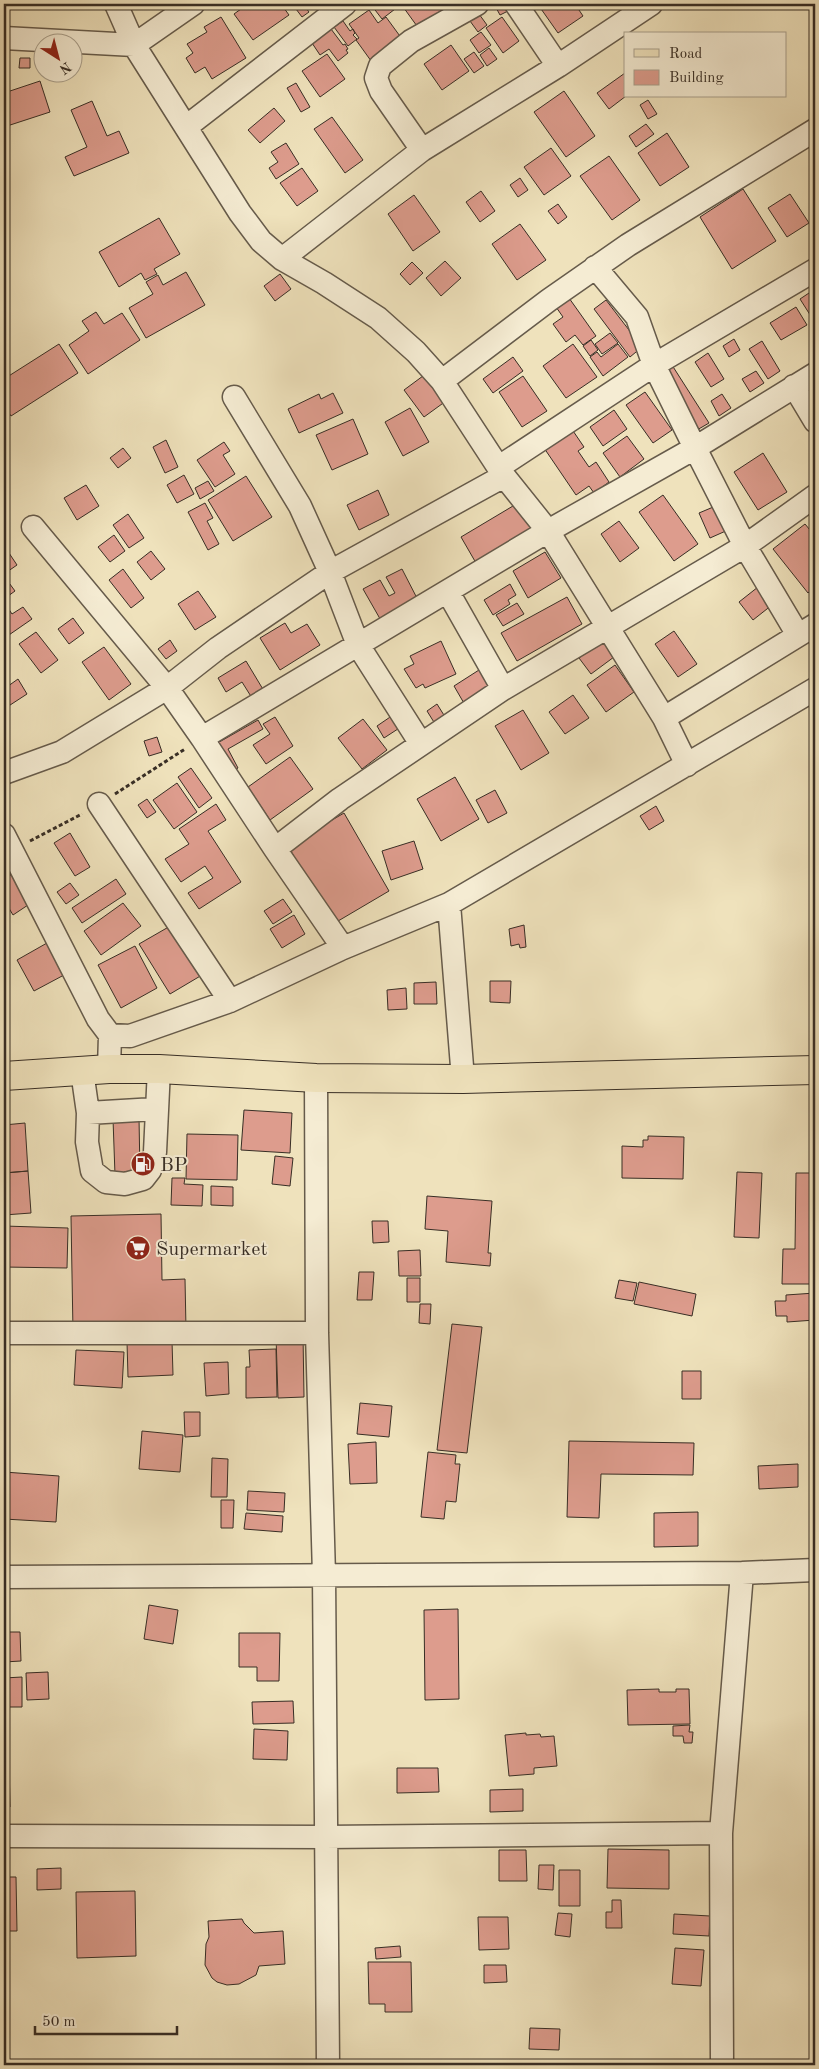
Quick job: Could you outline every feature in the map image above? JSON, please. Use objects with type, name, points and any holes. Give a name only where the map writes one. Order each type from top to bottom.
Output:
[{"type":"main road","points":[[4,1076],[109,1069],[159,1069],[316,1078],[463,1079],[815,1070]]},
{"type":"street","points":[[116,4],[134,45],[240,213],[261,240],[282,259],[324,283],[378,318],[416,352],[442,381],[501,471],[548,531],[664,718],[687,765]]},
{"type":"street","points":[[4,38],[134,45],[193,4]]},
{"type":"street","points":[[186,127],[345,4]]},
{"type":"street","points":[[422,150],[381,91],[376,78],[380,66],[412,42],[476,4]]},
{"type":"street","points":[[516,4],[558,66]]},
{"type":"street","points":[[282,259],[422,150],[558,66],[651,4]]},
{"type":"street","points":[[442,381],[628,245],[815,130]]},
{"type":"street","points":[[596,267],[637,317],[654,365],[745,546],[806,630],[664,718]]},
{"type":"street","points":[[4,772],[62,752],[166,688],[218,648],[330,572],[501,471],[654,365],[815,270]]},
{"type":"street","points":[[202,738],[548,531],[695,448],[815,374]]},
{"type":"street","points":[[794,386],[815,421]]},
{"type":"street","points":[[234,397],[300,506],[330,572],[358,645],[421,744]]},
{"type":"street","points":[[275,849],[340,799],[503,689],[608,629],[745,546],[815,496]]},
{"type":"street","points":[[33,526],[166,688],[344,948]]},
{"type":"street","points":[[448,592],[503,689]]},
{"type":"street","points":[[110,1035],[130,1036],[230,1001],[344,948],[449,904],[815,689]]},
{"type":"street","points":[[100,804],[230,1001]]},
{"type":"street","points":[[6,847],[98,1019],[110,1035],[109,1069]]},
{"type":"street","points":[[449,904],[463,1079]]},
{"type":"street","points":[[82,1071],[88,1113],[87,1142],[92,1171],[106,1182],[125,1184],[143,1179],[150,1170],[155,1152],[155,1109],[159,1069]]},
{"type":"street","points":[[316,1078],[317,1333],[324,1575],[328,2065]]},
{"type":"street","points":[[88,1113],[155,1109]]},
{"type":"street","points":[[4,1333],[317,1333]]},
{"type":"street","points":[[4,1577],[742,1573],[815,1570]]},
{"type":"street","points":[[722,2065],[721,1833],[742,1573]]},
{"type":"street","points":[[4,1836],[325,1837],[721,1833]]},
{"type":"building","points":[[248,4],[281,4],[289,15],[253,40],[234,14]]},
{"type":"building","points":[[303,4],[309,12],[302,17],[293,5]]},
{"type":"building","points":[[375,4],[398,4],[399,6],[382,19],[372,6]]},
{"type":"building","points":[[401,4],[439,4],[447,16],[422,33]]},
{"type":"building","points":[[494,4],[509,4],[512,9],[500,15]]},
{"type":"building","points":[[542,4],[575,4],[583,16],[558,33],[539,6]]},
{"type":"building","points":[[369,10],[378,23],[386,17],[405,43],[374,65],[356,40],[359,38],[349,24]]},
{"type":"building","points":[[479,14],[487,25],[478,32],[470,21]]},
{"type":"building","points":[[221,17],[246,58],[212,79],[205,67],[195,73],[186,58],[193,53],[187,44],[207,32],[204,27]]},
{"type":"building","points":[[502,17],[519,41],[503,53],[486,28]]},
{"type":"building","points":[[343,21],[350,31],[353,29],[355,33],[353,35],[357,39],[348,46],[334,27]]},
{"type":"building","points":[[331,29],[348,49],[346,50],[348,53],[338,61],[329,49],[320,55],[312,43]]},
{"type":"building","points":[[481,32],[491,45],[479,53],[470,40]]},
{"type":"building","points":[[451,45],[469,71],[442,90],[424,64]]},
{"type":"building","points":[[489,48],[497,59],[487,66],[480,55]]},
{"type":"building","points":[[474,52],[484,66],[474,73],[464,59]]},
{"type":"building","points":[[327,54],[345,79],[320,97],[302,71]]},
{"type":"building","points":[[20,58],[30,58],[30,68],[19,68]]},
{"type":"building","points":[[624,74],[624,98],[609,109],[597,93]]},
{"type":"building","points":[[40,82],[50,112],[4,127],[4,93]]},
{"type":"building","points":[[296,83],[310,107],[301,112],[287,88]]},
{"type":"building","points":[[564,91],[595,136],[566,157],[534,112]]},
{"type":"building","points":[[648,100],[657,114],[648,119],[640,105]]},
{"type":"building","points":[[92,101],[107,136],[119,131],[129,153],[74,176],[65,157],[87,147],[71,110]]},
{"type":"building","points":[[274,108],[285,121],[260,143],[248,130]]},
{"type":"building","points":[[332,117],[363,160],[345,173],[314,129]]},
{"type":"building","points":[[646,124],[654,134],[636,147],[629,136]]},
{"type":"building","points":[[667,133],[689,167],[660,186],[638,153]]},
{"type":"building","points":[[286,143],[299,164],[276,179],[269,168],[278,162],[271,152]]},
{"type":"building","points":[[551,148],[571,176],[544,195],[524,167]]},
{"type":"building","points":[[609,156],[640,200],[612,220],[580,176]]},
{"type":"building","points":[[302,168],[318,191],[297,206],[280,183]]},
{"type":"building","points":[[520,178],[528,190],[518,197],[510,185]]},
{"type":"building","points":[[743,189],[776,241],[732,269],[700,217]]},
{"type":"building","points":[[481,191],[495,211],[480,222],[466,202]]},
{"type":"building","points":[[790,194],[809,223],[787,237],[768,208]]},
{"type":"building","points":[[414,195],[440,232],[413,251],[388,214]]},
{"type":"building","points":[[558,204],[567,217],[558,224],[548,211]]},
{"type":"building","points":[[159,218],[180,254],[154,269],[157,274],[145,280],[141,273],[119,287],[99,252]]},
{"type":"building","points":[[520,224],[546,260],[517,280],[492,244]]},
{"type":"building","points":[[445,261],[461,278],[441,296],[426,278]]},
{"type":"building","points":[[412,262],[423,273],[410,285],[400,274]]},
{"type":"building","points":[[186,272],[205,305],[146,338],[129,308],[153,294],[146,282],[158,275],[163,285]]},
{"type":"building","points":[[280,274],[291,289],[275,301],[264,286]]},
{"type":"building","points":[[815,289],[815,321],[814,321],[800,299]]},
{"type":"building","points":[[569,298],[596,336],[583,345],[575,335],[566,342],[553,324],[563,317],[556,307]]},
{"type":"building","points":[[606,300],[642,347],[630,357],[594,309]]},
{"type":"building","points":[[796,307],[807,325],[781,340],[770,323]]},
{"type":"building","points":[[96,312],[104,324],[122,313],[140,340],[88,374],[69,345],[89,331],[82,321]]},
{"type":"building","points":[[610,333],[618,343],[602,354],[595,344]]},
{"type":"building","points":[[734,339],[740,350],[729,357],[723,346]]},
{"type":"building","points":[[591,340],[598,350],[590,356],[583,346]]},
{"type":"building","points":[[762,341],[780,371],[768,379],[749,349]]},
{"type":"building","points":[[59,344],[78,373],[11,416],[4,405],[4,379]]},
{"type":"building","points":[[573,344],[597,377],[566,398],[543,366]]},
{"type":"building","points":[[618,344],[628,357],[603,376],[590,357],[597,352],[601,357]]},
{"type":"building","points":[[708,353],[724,379],[711,387],[695,362]]},
{"type":"building","points":[[513,357],[523,371],[493,393],[483,379]]},
{"type":"building","points":[[670,362],[709,423],[697,430],[658,369]]},
{"type":"building","points":[[756,371],[764,383],[750,392],[742,379]]},
{"type":"building","points":[[427,373],[446,401],[424,417],[404,390]]},
{"type":"building","points":[[523,376],[547,411],[522,427],[499,392]]},
{"type":"building","points":[[645,392],[672,430],[653,443],[626,405]]},
{"type":"building","points":[[333,393],[343,413],[299,433],[288,409],[319,394],[321,399]]},
{"type":"building","points":[[722,394],[731,408],[719,416],[711,401]]},
{"type":"building","points":[[410,408],[429,442],[403,456],[385,422]]},
{"type":"building","points":[[614,410],[627,429],[603,446],[590,427]]},
{"type":"building","points":[[353,419],[368,454],[332,470],[316,435]]},
{"type":"building","points":[[569,425],[584,447],[578,451],[589,467],[596,462],[609,482],[594,493],[589,486],[576,495],[542,445]]},
{"type":"building","points":[[627,436],[644,459],[620,477],[603,453]]},
{"type":"building","points":[[166,440],[178,467],[165,473],[153,447]]},
{"type":"building","points":[[224,442],[230,451],[223,455],[235,474],[215,487],[197,460]]},
{"type":"building","points":[[123,448],[131,458],[118,468],[110,458]]},
{"type":"building","points":[[763,453],[787,492],[758,510],[734,472]]},
{"type":"building","points":[[184,475],[194,494],[177,503],[167,485]]},
{"type":"building","points":[[246,476],[272,517],[233,541],[208,500]]},
{"type":"building","points":[[208,481],[214,491],[200,499],[195,488]]},
{"type":"building","points":[[86,485],[99,506],[77,520],[64,498]]},
{"type":"building","points":[[378,490],[389,515],[359,530],[347,505]]},
{"type":"building","points":[[663,495],[698,544],[674,561],[639,512]]},
{"type":"building","points":[[205,503],[213,518],[207,521],[219,544],[208,550],[188,512]]},
{"type":"building","points":[[518,503],[534,530],[476,563],[461,537]]},
{"type":"building","points":[[718,505],[728,530],[710,538],[699,513]]},
{"type":"building","points":[[128,514],[144,538],[129,548],[113,525]]},
{"type":"building","points":[[619,521],[639,548],[620,562],[601,534]]},
{"type":"building","points":[[805,524],[815,536],[815,547],[811,550],[815,555],[815,587],[808,593],[773,549]]},
{"type":"building","points":[[114,535],[125,551],[110,562],[98,547]]},
{"type":"building","points":[[151,551],[165,569],[151,580],[137,562]]},
{"type":"building","points":[[545,552],[561,578],[528,598],[513,571]]},
{"type":"building","points":[[9,553],[17,565],[4,574],[4,556]]},
{"type":"building","points":[[123,569],[144,598],[131,608],[109,580]]},
{"type":"building","points":[[402,569],[420,604],[383,624],[363,589],[380,580],[389,596],[395,593],[386,577]]},
{"type":"building","points":[[4,576],[15,591],[4,599]]},
{"type":"building","points":[[510,584],[516,595],[508,600],[510,604],[493,615],[484,600]]},
{"type":"building","points":[[758,587],[772,605],[753,620],[739,602]]},
{"type":"building","points":[[198,591],[216,617],[195,630],[178,604]]},
{"type":"building","points":[[567,597],[582,624],[517,661],[501,633]]},
{"type":"building","points":[[4,602],[12,614],[23,607],[32,619],[6,637],[4,634]]},
{"type":"building","points":[[517,603],[524,614],[503,626],[496,615]]},
{"type":"building","points":[[73,618],[84,633],[69,644],[58,629]]},
{"type":"building","points":[[285,623],[291,633],[307,624],[320,645],[280,670],[260,638]]},
{"type":"building","points":[[674,631],[697,664],[678,677],[655,644]]},
{"type":"building","points":[[36,632],[58,660],[41,673],[19,644]]},
{"type":"building","points":[[170,640],[177,651],[166,659],[158,649]]},
{"type":"building","points":[[441,641],[456,674],[425,688],[423,684],[416,688],[404,669],[414,664],[410,656]]},
{"type":"building","points":[[603,641],[614,657],[591,674],[579,658]]},
{"type":"building","points":[[104,647],[131,684],[109,700],[82,662]]},
{"type":"building","points":[[246,661],[264,691],[252,698],[242,682],[226,692],[218,678]]},
{"type":"building","points":[[615,665],[634,692],[606,712],[587,685]]},
{"type":"building","points":[[479,670],[491,690],[465,705],[454,686]]},
{"type":"building","points":[[18,679],[27,694],[4,709],[4,689]]},
{"type":"building","points":[[573,695],[589,718],[565,734],[549,712]]},
{"type":"building","points":[[437,704],[447,720],[437,727],[427,711]]},
{"type":"building","points":[[523,710],[549,753],[521,770],[495,726]]},
{"type":"building","points":[[396,713],[404,725],[384,738],[377,726]]},
{"type":"building","points":[[275,717],[293,746],[266,764],[253,745],[270,734],[263,724]]},
{"type":"building","points":[[363,719],[387,750],[362,769],[338,738]]},
{"type":"building","points":[[258,720],[263,729],[228,749],[238,768],[230,773],[214,745]]},
{"type":"building","points":[[157,737],[162,752],[149,756],[144,741]]},
{"type":"building","points":[[290,757],[313,789],[270,820],[248,787]]},
{"type":"building","points":[[191,768],[212,798],[199,808],[178,777]]},
{"type":"building","points":[[455,777],[479,819],[441,841],[417,799]]},
{"type":"building","points":[[177,783],[197,812],[174,829],[153,800]]},
{"type":"building","points":[[495,790],[507,813],[488,823],[476,800]]},
{"type":"building","points":[[147,799],[156,812],[147,818],[138,805]]},
{"type":"building","points":[[216,804],[226,820],[208,831],[241,882],[199,909],[188,893],[213,878],[205,866],[181,882],[165,859],[189,844],[179,829]]},
{"type":"building","points":[[656,806],[664,821],[649,830],[640,816]]},
{"type":"building","points":[[344,813],[389,891],[333,924],[288,846]]},
{"type":"building","points":[[70,833],[90,867],[75,876],[54,843]]},
{"type":"building","points":[[414,841],[423,869],[391,880],[382,851]]},
{"type":"building","points":[[12,874],[31,903],[13,915],[4,900],[4,879]]},
{"type":"building","points":[[116,879],[126,894],[82,923],[72,908]]},
{"type":"building","points":[[70,883],[79,895],[66,904],[57,892]]},
{"type":"building","points":[[283,899],[292,912],[273,924],[264,911]]},
{"type":"building","points":[[123,903],[141,926],[101,955],[84,931]]},
{"type":"building","points":[[294,915],[305,934],[282,948],[270,929]]},
{"type":"building","points":[[172,925],[202,975],[170,994],[139,944]]},
{"type":"building","points":[[524,925],[526,947],[520,948],[519,944],[511,946],[509,929]]},
{"type":"building","points":[[47,943],[64,975],[34,991],[17,960]]},
{"type":"building","points":[[135,946],[157,988],[121,1008],[98,965]]},
{"type":"building","points":[[490,981],[511,981],[510,1003],[490,1002]]},
{"type":"building","points":[[436,982],[437,1004],[414,1004],[414,983]]},
{"type":"building","points":[[406,988],[407,1009],[388,1010],[387,990]]},
{"type":"building","points":[[244,1110],[292,1113],[290,1153],[241,1150]]},
{"type":"building","points":[[139,1118],[140,1174],[115,1175],[113,1119]]},
{"type":"building","points":[[25,1123],[28,1171],[4,1173],[4,1125]]},
{"type":"building","points":[[187,1134],[238,1135],[237,1180],[186,1179]]},
{"type":"building","points":[[648,1136],[684,1137],[683,1179],[622,1178],[622,1146],[643,1147],[643,1140],[648,1140]]},
{"type":"building","points":[[275,1156],[293,1158],[290,1186],[272,1184]]},
{"type":"building","points":[[28,1171],[31,1213],[4,1215],[4,1173]]},
{"type":"building","points":[[737,1172],[762,1173],[759,1238],[734,1237]]},
{"type":"building","points":[[796,1173],[815,1173],[815,1284],[782,1284],[783,1249],[795,1249]]},
{"type":"building","points":[[172,1178],[185,1178],[184,1184],[203,1185],[202,1206],[171,1205]]},
{"type":"building","points":[[211,1186],[233,1187],[233,1206],[211,1205]]},
{"type":"building","points":[[427,1196],[492,1201],[488,1253],[491,1253],[490,1266],[446,1262],[448,1231],[425,1229]]},
{"type":"building","points":[[161,1214],[162,1280],[185,1279],[186,1329],[73,1332],[71,1216]]},
{"type":"building","points":[[372,1221],[388,1221],[389,1242],[373,1243]]},
{"type":"building","points":[[4,1226],[68,1228],[67,1268],[4,1267]]},
{"type":"building","points":[[420,1250],[421,1276],[399,1276],[398,1251]]},
{"type":"building","points":[[359,1272],[374,1272],[372,1300],[357,1300]]},
{"type":"building","points":[[407,1278],[420,1278],[420,1302],[407,1302]]},
{"type":"building","points":[[619,1280],[637,1283],[633,1301],[615,1298]]},
{"type":"building","points":[[639,1282],[696,1294],[692,1316],[634,1304]]},
{"type":"building","points":[[815,1293],[815,1320],[787,1322],[787,1316],[776,1316],[775,1301],[786,1301],[786,1295]]},
{"type":"building","points":[[420,1304],[431,1304],[430,1324],[419,1323]]},
{"type":"building","points":[[452,1324],[482,1327],[467,1453],[437,1450]]},
{"type":"building","points":[[303,1335],[304,1397],[278,1398],[276,1336]]},
{"type":"building","points":[[172,1341],[173,1375],[128,1377],[127,1342]]},
{"type":"building","points":[[276,1349],[277,1397],[246,1398],[246,1367],[250,1367],[249,1350]]},
{"type":"building","points":[[76,1350],[124,1352],[122,1388],[74,1385]]},
{"type":"building","points":[[228,1362],[229,1394],[206,1396],[204,1363]]},
{"type":"building","points":[[682,1371],[701,1371],[701,1399],[682,1399]]},
{"type":"building","points":[[360,1403],[392,1406],[389,1437],[357,1434]]},
{"type":"building","points":[[184,1412],[200,1412],[200,1436],[185,1437]]},
{"type":"building","points":[[142,1431],[183,1435],[180,1472],[139,1469]]},
{"type":"building","points":[[569,1441],[694,1443],[693,1475],[601,1474],[599,1518],[567,1517]]},
{"type":"building","points":[[376,1442],[377,1483],[350,1484],[348,1444]]},
{"type":"building","points":[[428,1452],[456,1455],[455,1464],[460,1464],[456,1502],[446,1501],[444,1519],[421,1517]]},
{"type":"building","points":[[212,1458],[228,1459],[227,1497],[211,1497]]},
{"type":"building","points":[[798,1464],[798,1487],[759,1489],[758,1466]]},
{"type":"building","points":[[4,1472],[59,1476],[56,1522],[4,1519]]},
{"type":"building","points":[[248,1491],[285,1493],[284,1512],[247,1510]]},
{"type":"building","points":[[221,1500],[234,1500],[233,1528],[221,1528]]},
{"type":"building","points":[[698,1512],[698,1546],[654,1547],[654,1513]]},
{"type":"building","points":[[246,1513],[283,1516],[282,1532],[244,1529]]},
{"type":"building","points":[[149,1605],[178,1610],[173,1644],[144,1639]]},
{"type":"building","points":[[458,1609],[459,1699],[425,1700],[424,1610]]},
{"type":"building","points":[[4,1632],[20,1632],[21,1661],[4,1662]]},
{"type":"building","points":[[239,1633],[280,1633],[279,1681],[257,1681],[257,1667],[239,1667]]},
{"type":"building","points":[[48,1672],[49,1699],[27,1700],[26,1673]]},
{"type":"building","points":[[22,1677],[22,1707],[4,1707],[4,1678]]},
{"type":"building","points":[[659,1689],[659,1692],[676,1692],[676,1689],[689,1689],[690,1724],[628,1725],[627,1690]]},
{"type":"building","points":[[293,1701],[294,1723],[253,1724],[252,1702]]},
{"type":"building","points":[[690,1725],[689,1732],[693,1732],[692,1743],[684,1743],[683,1736],[673,1736],[673,1726]]},
{"type":"building","points":[[254,1729],[288,1731],[287,1760],[253,1759]]},
{"type":"building","points":[[526,1733],[526,1735],[540,1734],[541,1737],[554,1736],[557,1766],[534,1768],[534,1774],[509,1776],[505,1735]]},
{"type":"building","points":[[9,1762],[10,1807],[4,1807],[4,1763]]},
{"type":"building","points":[[397,1768],[438,1768],[439,1792],[397,1793]]},
{"type":"building","points":[[523,1789],[523,1811],[490,1812],[490,1790]]},
{"type":"building","points":[[608,1849],[669,1850],[669,1889],[607,1888]]},
{"type":"building","points":[[499,1850],[526,1850],[527,1881],[499,1881]]},
{"type":"building","points":[[539,1865],[554,1865],[553,1890],[538,1889]]},
{"type":"building","points":[[61,1868],[61,1889],[37,1890],[37,1869]]},
{"type":"building","points":[[559,1870],[580,1870],[580,1906],[559,1906]]},
{"type":"building","points":[[4,1877],[16,1877],[17,1931],[4,1931]]},
{"type":"building","points":[[135,1891],[136,1956],[77,1958],[76,1892]]},
{"type":"building","points":[[612,1900],[621,1900],[622,1928],[606,1928],[606,1912],[612,1912]]},
{"type":"building","points":[[558,1913],[572,1914],[570,1937],[555,1935]]},
{"type":"building","points":[[674,1914],[710,1916],[709,1936],[673,1934]]},
{"type":"building","points":[[478,1917],[508,1917],[509,1949],[479,1950]]},
{"type":"building","points":[[242,1919],[254,1933],[283,1931],[285,1964],[259,1966],[256,1975],[239,1984],[227,1985],[217,1982],[212,1978],[205,1965],[206,1944],[209,1937],[208,1921]]},
{"type":"building","points":[[400,1946],[401,1957],[376,1959],[375,1948]]},
{"type":"building","points":[[675,1948],[704,1950],[701,1986],[672,1984]]},
{"type":"building","points":[[368,1962],[411,1962],[412,2012],[385,2012],[385,2004],[369,2004]]},
{"type":"building","points":[[484,1965],[506,1965],[507,1982],[484,1983]]},
{"type":"building","points":[[530,2028],[560,2029],[559,2050],[529,2049]]},
{"type":"place","name":"BP","points":[[143,1164]]},
{"type":"place","name":"Supermarket","points":[[138,1248]]}]
